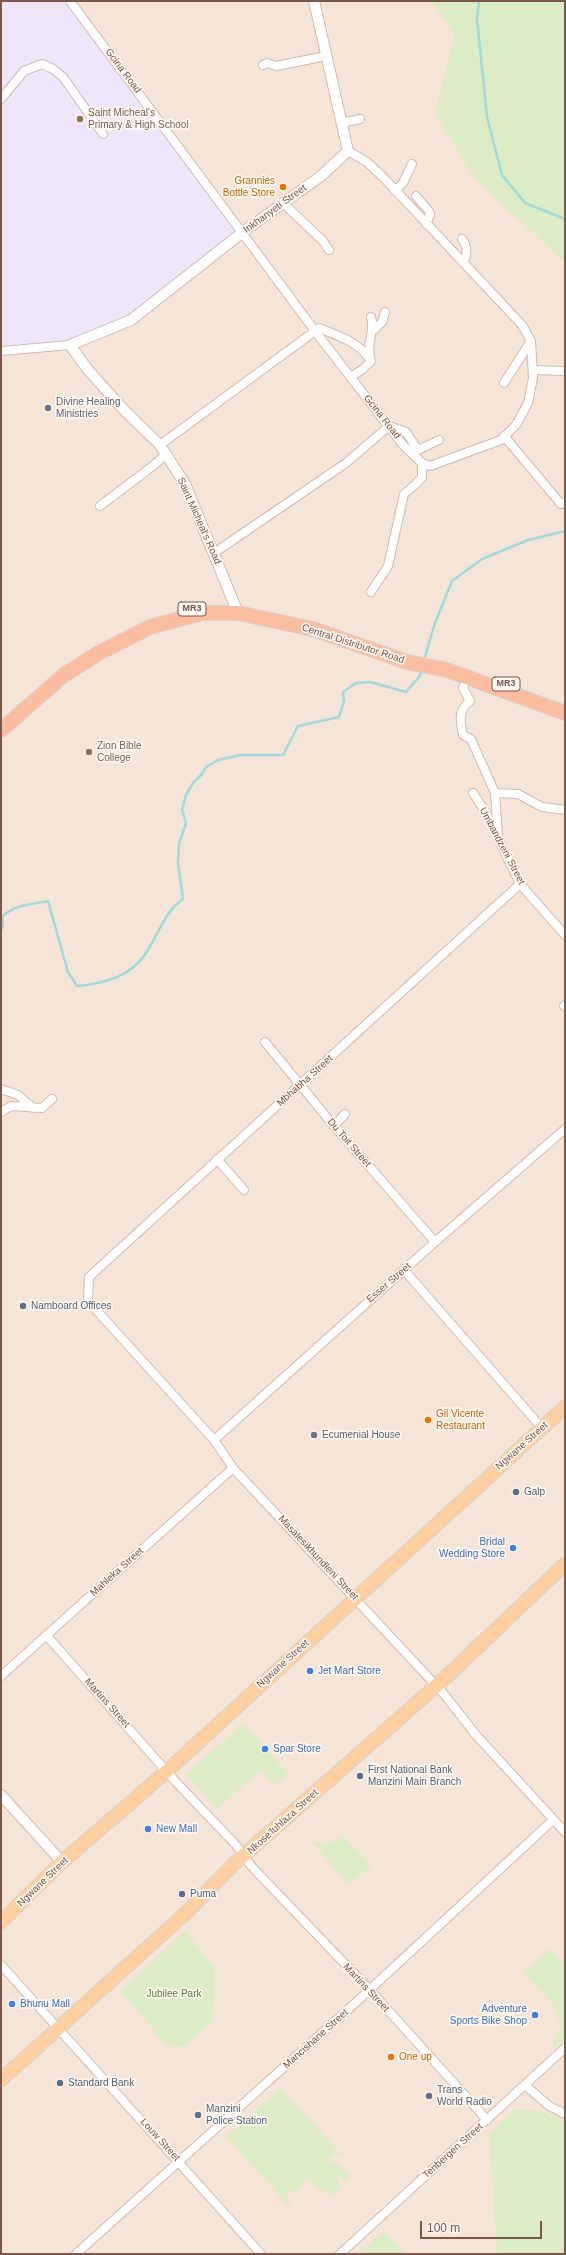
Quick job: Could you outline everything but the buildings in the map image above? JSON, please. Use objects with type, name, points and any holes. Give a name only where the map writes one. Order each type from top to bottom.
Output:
[{"type":"highway","name":"Central Distributor Road","points":[[1,722],[58,672],[94,648],[147,621],[202,606],[237,609],[313,629],[408,659],[446,666],[490,677],[565,707]]},
{"type":"highway","name":"Central Distributor Road","points":[[1,730],[64,675],[97,654],[150,627],[202,613],[237,609]]},
{"type":"highway","name":"Central Distributor Road","points":[[446,666],[467,677],[565,713]]},
{"type":"main road","name":"Ngwane Street","points":[[1,1922],[62,1862],[167,1771],[565,1407]]},
{"type":"main road","name":"Nkose'luhlaza Street","points":[[1,2080],[187,1912],[244,1856],[435,1686],[565,1564]]},
{"type":"street","name":"Gcina Road","points":[[70,1],[351,377],[389,426],[422,463]]},
{"type":"street","points":[[314,1],[348,151],[367,162],[395,191],[522,325],[531,341],[533,370],[528,404],[516,425],[500,440],[430,466],[422,463],[422,477],[404,494],[388,566],[371,592]]},
{"type":"street","points":[[263,65],[267,63],[276,66],[326,56]]},
{"type":"street","points":[[1,99],[24,71],[42,64],[53,69],[63,77],[103,134]]},
{"type":"street","points":[[341,123],[360,119]]},
{"type":"street","name":"Inkhanyeti Street","points":[[70,345],[131,320],[243,232],[321,176],[348,151]]},
{"type":"street","points":[[395,191],[403,183],[412,164]]},
{"type":"street","points":[[416,196],[429,211],[430,216],[426,224]]},
{"type":"street","points":[[283,203],[323,241],[329,250]]},
{"type":"street","points":[[462,239],[467,249],[466,257],[463,263]]},
{"type":"street","points":[[371,332],[382,322],[385,312]]},
{"type":"street","points":[[371,317],[374,324],[368,350],[371,361]]},
{"type":"street","points":[[160,445],[317,330],[339,336],[364,350],[371,361]]},
{"type":"street","points":[[504,383],[531,341]]},
{"type":"street","points":[[1,351],[70,345]]},
{"type":"street","name":"Saint Micheal's Road","points":[[70,345],[88,370],[126,412],[160,445],[185,484],[237,609]]},
{"type":"street","points":[[351,377],[363,369],[371,361]]},
{"type":"street","points":[[533,370],[565,371]]},
{"type":"street","points":[[214,553],[346,463],[389,426],[406,432],[418,450],[439,440]]},
{"type":"street","points":[[504,436],[561,504],[565,502]]},
{"type":"street","points":[[100,506],[140,477],[166,454]]},
{"type":"street","points":[[467,677],[463,688],[470,701],[465,704],[461,712],[460,719],[463,735],[471,739],[496,793],[498,838]]},
{"type":"street","name":"Umbandzeni Street","points":[[473,793],[498,838],[520,884],[565,935]]},
{"type":"street","points":[[496,793],[518,794],[542,807],[565,810]]},
{"type":"street","name":"Mbhabha Street","points":[[89,1277],[520,884]]},
{"type":"street","name":"Du Toit Street","points":[[265,1042],[334,1126],[435,1242]]},
{"type":"street","points":[[1,1089],[18,1095],[33,1109]]},
{"type":"street","points":[[1,1112],[12,1106],[33,1109],[42,1108],[52,1099]]},
{"type":"street","points":[[334,1126],[345,1114]]},
{"type":"street","name":"Esser Street","points":[[214,1440],[435,1242],[565,1129]]},
{"type":"street","points":[[217,1159],[244,1190]]},
{"type":"street","points":[[404,1270],[542,1428]]},
{"type":"street","name":"Masalesikhundleni Street","points":[[89,1277],[88,1301],[214,1440],[234,1468],[355,1598],[565,1832]]},
{"type":"street","name":"Mahleka Street","points":[[1,1676],[234,1468]]},
{"type":"street","name":"Martins Street","points":[[47,1636],[175,1781],[236,1845],[244,1856],[369,1990],[487,2120]]},
{"type":"street","points":[[1,1794],[62,1862]]},
{"type":"street","name":"Mancishane Street","points":[[76,2254],[180,2163],[553,1820]]},
{"type":"street","name":"Louw Street","points":[[1,1965],[261,2254]]},
{"type":"street","name":"Tenbergen Street","points":[[340,2254],[565,2048]]},
{"type":"street","points":[[525,2085],[549,2106],[565,2114]]},
{"type":"shaded area","points":[[1,1],[565,1],[565,2254],[1,2254]]},
{"type":"shaded area","name":"Saint Micheal's Primary & High School","points":[[1,1],[70,1],[243,232],[131,320],[70,345],[1,353]]},
{"type":"green space","points":[[432,1],[565,1],[565,263],[473,176],[435,113],[455,36]]},
{"type":"green space","points":[[243,1724],[288,1774],[275,1785],[261,1769],[217,1809],[186,1774]]},
{"type":"green space","points":[[343,1836],[371,1866],[349,1884],[312,1842],[328,1844]]},
{"type":"green space","name":"Jubilee Park","points":[[185,1931],[215,1969],[212,2021],[183,2047],[166,2044],[120,1991]]},
{"type":"green space","points":[[550,1949],[565,1965],[565,2039],[554,2049],[553,2040],[562,2026],[552,2004],[524,1972]]},
{"type":"green space","points":[[280,2089],[343,2156],[332,2154],[330,2163],[336,2162],[349,2176],[345,2180],[337,2175],[340,2187],[331,2195],[313,2185],[310,2178],[303,2180],[304,2185],[295,2193],[291,2190],[287,2194],[290,2207],[226,2137]]},
{"type":"green space","points":[[514,2110],[546,2111],[565,2123],[565,2254],[497,2254],[489,2133]]},
{"type":"green space","points":[[384,2231],[406,2254],[358,2254]]},
{"type":"waterway","points":[[479,1],[477,19],[487,117],[502,175],[525,203],[565,219]]},
{"type":"waterway","points":[[424,660],[435,623],[452,581],[482,559],[528,540],[565,531]]},
{"type":"waterway","points":[[1,931],[3,925],[2,917],[7,913],[17,907],[48,901],[68,972],[77,986],[95,984],[122,975],[130,970],[143,957],[165,919],[183,899],[178,863],[179,844],[186,823],[182,810],[186,795],[193,783],[202,774],[206,767],[218,760],[241,755],[283,755],[298,726],[339,717],[344,701],[343,692],[356,683],[370,682],[406,692],[419,677],[422,669]]},
{"type":"place","name":"Saint Micheal's Primary & High School","points":[[80,119]]},
{"type":"place","name":"Grannies Bottle Store","points":[[283,187]]},
{"type":"place","name":"Divine Healing Ministries","points":[[48,408]]},
{"type":"place","name":"Zion Bible College","points":[[89,752]]},
{"type":"place","name":"Namboard Offices","points":[[23,1306]]},
{"type":"place","name":"Gil Vicente Restaurant","points":[[428,1420]]},
{"type":"place","name":"Ecumenial House","points":[[314,1435]]},
{"type":"place","name":"Galp","points":[[516,1492]]},
{"type":"place","name":"Bridal Wedding Store","points":[[513,1548]]},
{"type":"place","name":"Jet Mart Store","points":[[310,1671]]},
{"type":"place","name":"Spar Store","points":[[265,1749]]},
{"type":"place","name":"First National Bank Manzini Main Branch","points":[[360,1776]]},
{"type":"place","name":"New Mall","points":[[148,1829]]},
{"type":"place","name":"Puma","points":[[182,1894]]},
{"type":"place","name":"Bhunu Mall","points":[[12,2004]]},
{"type":"place","name":"Adventure Sports Bike Shop","points":[[535,2015]]},
{"type":"place","name":"One up","points":[[391,2057]]},
{"type":"place","name":"Standard Bank","points":[[60,2083]]},
{"type":"place","name":"Trans World Radio","points":[[429,2096]]},
{"type":"place","name":"Manzini Police Station","points":[[198,2115]]}]
